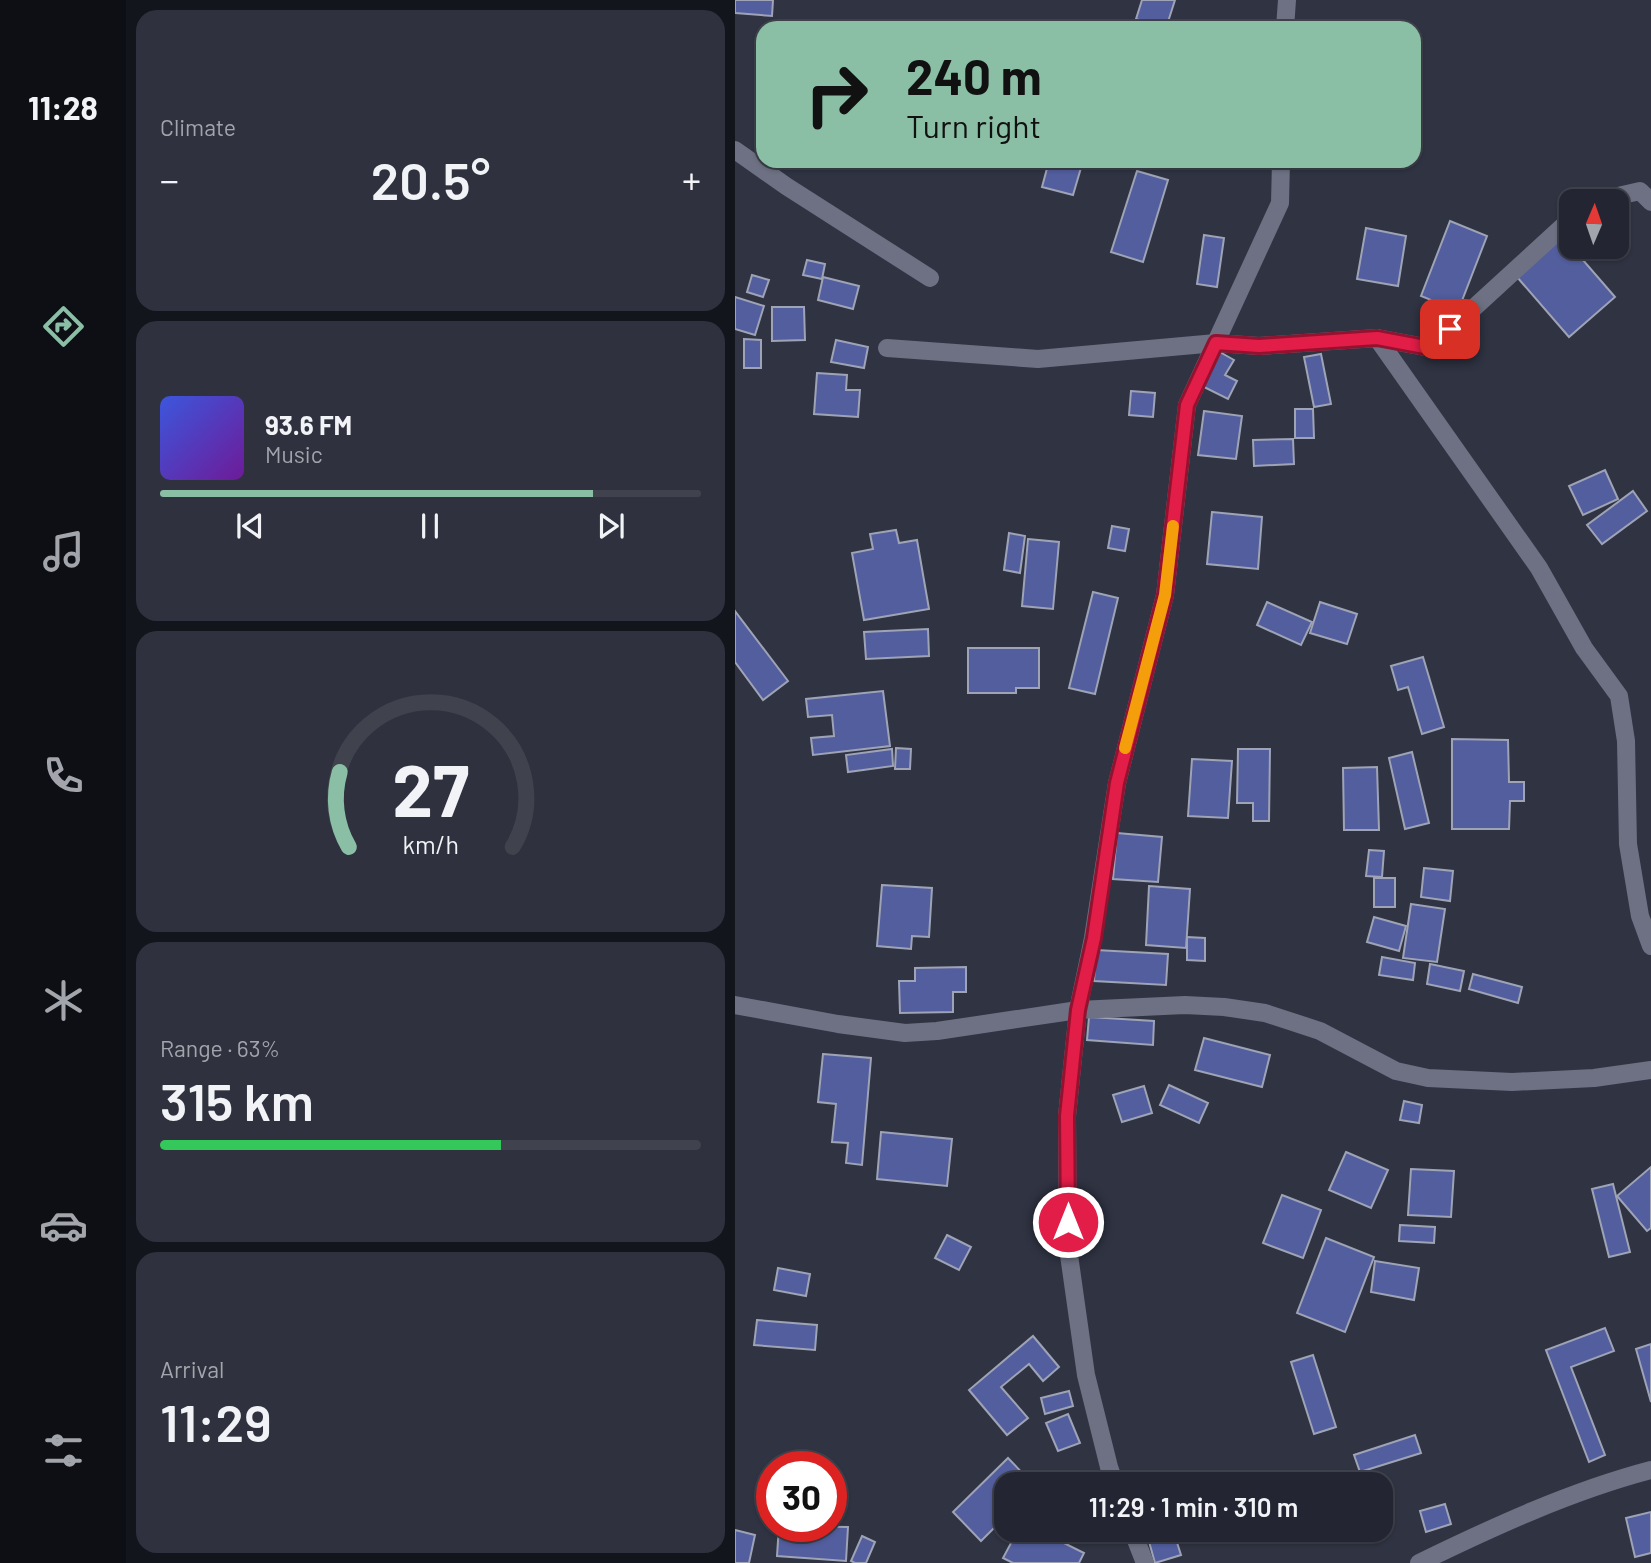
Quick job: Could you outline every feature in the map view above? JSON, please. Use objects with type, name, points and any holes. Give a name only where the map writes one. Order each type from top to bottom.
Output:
[{"type":"street","points":[[1286,21],[1287,0]]},
{"type":"street","points":[[735,150],[756,165]]},
{"type":"street","points":[[760,168],[930,278]]},
{"type":"street","points":[[1111,1472],[1086,1375],[1068,1248],[1067,1116],[1078,1010],[1094,938],[1117,783],[1165,595],[1187,405],[1280,203],[1281,168]]},
{"type":"street","points":[[1629,194],[1640,191],[1651,202]]},
{"type":"street","points":[[887,348],[1038,359],[1216,343],[1259,346],[1377,338],[1430,348],[1559,230]]},
{"type":"street","points":[[1377,338],[1539,568],[1584,648],[1619,696],[1626,741],[1628,844],[1640,916],[1651,946]]},
{"type":"street","points":[[735,1004],[838,1024],[905,1033],[937,1031],[1078,1010],[1185,1005],[1265,1013],[1320,1031],[1396,1071],[1428,1077],[1512,1082],[1594,1078],[1651,1070]]},
{"type":"street","points":[[1419,1563],[1476,1535],[1619,1478],[1651,1469]]},
{"type":"street","points":[[1137,1542],[1145,1563]]},
{"type":"building","points":[[735,0],[773,0],[772,16],[735,13]]},
{"type":"building","points":[[1142,0],[1175,0],[1168,21],[1136,19]]},
{"type":"building","points":[[1047,168],[1081,168],[1073,195],[1042,187]]},
{"type":"building","points":[[1137,171],[1168,180],[1143,262],[1111,252]]},
{"type":"building","points":[[1450,221],[1487,236],[1458,311],[1421,296]]},
{"type":"building","points":[[1366,228],[1406,236],[1398,286],[1357,279]]},
{"type":"building","points":[[1204,235],[1224,238],[1217,287],[1197,284]]},
{"type":"building","points":[[1559,240],[1559,259],[1582,259],[1615,297],[1569,337],[1517,277]]},
{"type":"building","points":[[807,260],[825,264],[822,279],[803,275]]},
{"type":"building","points":[[752,275],[769,280],[763,297],[747,292]]},
{"type":"building","points":[[823,277],[859,286],[853,309],[818,300]]},
{"type":"building","points":[[735,297],[764,306],[755,335],[735,329]]},
{"type":"building","points":[[772,307],[804,307],[805,340],[772,341]]},
{"type":"building","points":[[744,339],[761,340],[761,368],[744,368]]},
{"type":"building","points":[[836,340],[868,347],[864,368],[831,362]]},
{"type":"building","points":[[1218,351],[1234,360],[1225,375],[1237,381],[1228,399],[1200,385]]},
{"type":"building","points":[[1321,354],[1331,404],[1314,407],[1304,357]]},
{"type":"building","points":[[817,373],[847,375],[846,390],[860,390],[858,417],[814,414]]},
{"type":"building","points":[[1131,391],[1155,393],[1153,417],[1129,415]]},
{"type":"building","points":[[1295,409],[1313,409],[1314,438],[1295,438]]},
{"type":"building","points":[[1204,411],[1242,416],[1236,459],[1198,455]]},
{"type":"building","points":[[1293,439],[1294,464],[1254,466],[1253,440]]},
{"type":"building","points":[[1605,470],[1618,499],[1583,515],[1569,486]]},
{"type":"building","points":[[1633,491],[1647,511],[1602,544],[1587,525]]},
{"type":"building","points":[[1212,512],[1262,517],[1258,569],[1207,564]]},
{"type":"building","points":[[1112,526],[1129,529],[1125,551],[1108,548]]},
{"type":"building","points":[[896,530],[899,543],[917,540],[929,609],[864,620],[852,553],[873,549],[870,534]]},
{"type":"building","points":[[1009,533],[1025,536],[1020,573],[1004,570]]},
{"type":"building","points":[[1028,539],[1059,542],[1053,609],[1022,606]]},
{"type":"building","points":[[1093,592],[1118,598],[1095,694],[1069,688]]},
{"type":"building","points":[[1267,602],[1312,622],[1301,645],[1257,625]]},
{"type":"building","points":[[1320,602],[1357,614],[1347,644],[1310,633]]},
{"type":"building","points":[[735,611],[788,681],[763,700],[735,662]]},
{"type":"building","points":[[928,629],[929,656],[866,659],[864,632]]},
{"type":"building","points":[[968,648],[1039,648],[1039,688],[1016,688],[1016,693],[968,693]]},
{"type":"building","points":[[1423,657],[1444,727],[1422,734],[1408,687],[1398,690],[1391,666]]},
{"type":"building","points":[[883,691],[890,746],[813,755],[811,738],[834,736],[832,715],[808,717],[806,699]]},
{"type":"building","points":[[1452,739],[1508,740],[1509,782],[1524,782],[1524,801],[1510,801],[1509,829],[1452,829]]},
{"type":"building","points":[[896,748],[911,749],[910,769],[895,769]]},
{"type":"building","points":[[892,749],[893,766],[848,772],[846,755]]},
{"type":"building","points":[[1238,749],[1270,749],[1269,821],[1253,821],[1253,803],[1237,803]]},
{"type":"building","points":[[1412,752],[1429,823],[1405,829],[1389,758]]},
{"type":"building","points":[[1192,759],[1232,761],[1228,818],[1188,816]]},
{"type":"building","points":[[1377,767],[1379,830],[1344,830],[1343,768]]},
{"type":"building","points":[[1117,833],[1162,837],[1158,882],[1113,879]]},
{"type":"building","points":[[1369,850],[1384,851],[1382,877],[1366,876]]},
{"type":"building","points":[[1424,868],[1453,871],[1450,901],[1421,897]]},
{"type":"building","points":[[1374,878],[1395,878],[1395,907],[1374,907]]},
{"type":"building","points":[[882,885],[932,888],[929,937],[912,936],[911,949],[877,946]]},
{"type":"building","points":[[1149,886],[1190,889],[1186,948],[1146,945]]},
{"type":"building","points":[[1411,904],[1445,909],[1437,962],[1403,958]]},
{"type":"building","points":[[1374,917],[1406,926],[1399,951],[1367,942]]},
{"type":"building","points":[[1187,937],[1205,938],[1205,961],[1187,960]]},
{"type":"building","points":[[1096,950],[1168,954],[1166,985],[1094,981]]},
{"type":"building","points":[[1382,957],[1415,963],[1413,980],[1379,975]]},
{"type":"building","points":[[1430,964],[1464,971],[1460,991],[1427,984]]},
{"type":"building","points":[[966,967],[966,992],[953,992],[953,1012],[900,1013],[899,981],[915,981],[915,968]]},
{"type":"building","points":[[1473,974],[1522,987],[1518,1003],[1469,989]]},
{"type":"building","points":[[1089,1017],[1154,1021],[1153,1045],[1087,1040]]},
{"type":"building","points":[[1204,1038],[1270,1055],[1262,1087],[1195,1070]]},
{"type":"building","points":[[823,1054],[871,1058],[862,1165],[846,1163],[848,1143],[832,1142],[836,1104],[818,1102]]},
{"type":"building","points":[[1169,1085],[1208,1103],[1199,1123],[1160,1105]]},
{"type":"building","points":[[1144,1086],[1152,1113],[1122,1122],[1113,1095]]},
{"type":"building","points":[[1404,1101],[1422,1105],[1419,1123],[1400,1120]]},
{"type":"building","points":[[881,1132],[952,1139],[947,1186],[877,1179]]},
{"type":"building","points":[[1346,1152],[1388,1170],[1371,1208],[1329,1190]]},
{"type":"building","points":[[1651,1167],[1651,1228],[1647,1231],[1617,1196]]},
{"type":"building","points":[[1411,1169],[1454,1171],[1451,1217],[1408,1215]]},
{"type":"building","points":[[1613,1184],[1630,1252],[1609,1257],[1592,1189]]},
{"type":"building","points":[[1282,1195],[1321,1210],[1303,1258],[1263,1243]]},
{"type":"building","points":[[1400,1225],[1435,1227],[1434,1243],[1399,1241]]},
{"type":"building","points":[[947,1235],[971,1247],[959,1270],[935,1258]]},
{"type":"building","points":[[1326,1238],[1374,1257],[1345,1332],[1297,1313]]},
{"type":"building","points":[[1375,1261],[1419,1268],[1414,1300],[1371,1292]]},
{"type":"building","points":[[778,1268],[810,1274],[806,1296],[774,1290]]},
{"type":"building","points":[[757,1320],[817,1325],[815,1350],[754,1345]]},
{"type":"building","points":[[1605,1328],[1614,1351],[1571,1367],[1605,1455],[1589,1462],[1546,1350]]},
{"type":"building","points":[[1033,1336],[1059,1367],[1043,1381],[1029,1364],[1001,1387],[1028,1418],[1007,1435],[969,1390]]},
{"type":"building","points":[[1651,1344],[1651,1402],[1636,1349]]},
{"type":"building","points":[[1313,1355],[1336,1427],[1314,1434],[1291,1362]]},
{"type":"building","points":[[1069,1391],[1073,1406],[1045,1414],[1041,1398]]},
{"type":"building","points":[[1068,1414],[1080,1443],[1058,1451],[1046,1423]]},
{"type":"building","points":[[1415,1435],[1421,1453],[1360,1472],[1354,1455]]},
{"type":"building","points":[[1008,1458],[1021,1472],[994,1472],[994,1528],[981,1541],[953,1512]]},
{"type":"building","points":[[1445,1504],[1451,1524],[1426,1532],[1420,1511]]},
{"type":"building","points":[[1651,1512],[1651,1553],[1635,1557],[1626,1518]]},
{"type":"building","points":[[848,1527],[846,1561],[777,1556],[778,1542],[847,1542]]},
{"type":"building","points":[[735,1530],[755,1535],[749,1563],[735,1563]]},
{"type":"building","points":[[862,1536],[875,1542],[866,1563],[855,1563],[851,1561]]},
{"type":"building","points":[[1012,1542],[1062,1542],[1084,1553],[1079,1563],[1013,1563],[1003,1558]]},
{"type":"building","points":[[1149,1542],[1177,1542],[1181,1555],[1155,1563]]},
{"type":"slow traffic","points":[[1125,748],[1165,595],[1173,526]]},
{"type":"route","points":[[1068,1222],[1067,1116],[1078,1010],[1094,938],[1117,783],[1165,595],[1187,405],[1216,343],[1259,346],[1377,338],[1430,348],[1450,329]]}]
